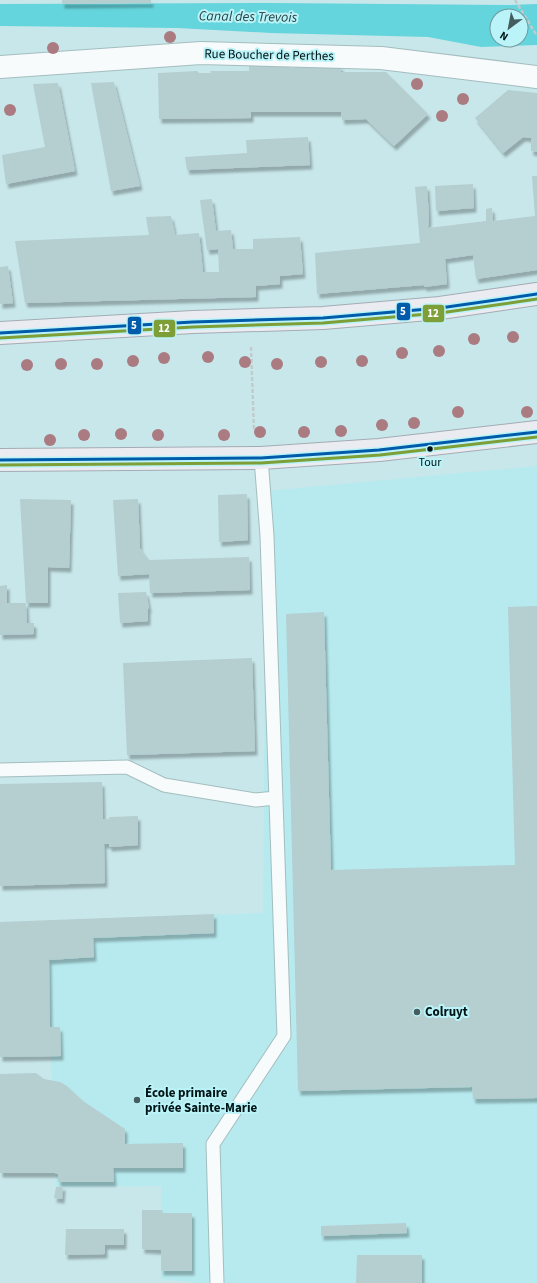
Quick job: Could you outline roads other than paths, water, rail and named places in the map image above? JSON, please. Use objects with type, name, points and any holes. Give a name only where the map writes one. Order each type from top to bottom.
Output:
[{"type":"main road","points":[[0,333],[250,320],[323,318],[440,308],[537,294]]},
{"type":"main road","points":[[0,460],[261,458],[379,450],[537,432]]},
{"type":"street","name":"Rue Boucher de Perthes","points":[[0,67],[201,53],[380,58],[537,77]]},
{"type":"lane","points":[[216,1283],[213,1144],[284,1036],[267,536],[261,458]]},
{"type":"lane","points":[[0,770],[127,767],[164,786],[256,800],[275,798]]},
{"type":"water","name":"Canal des Trevois","points":[[0,4],[537,4],[537,45],[529,45],[529,8],[489,8],[489,47],[481,47],[428,37],[271,33],[177,28],[0,26]]},
{"type":"place","name":"Tour","points":[[430,449]]},
{"type":"place","name":"Colruyt","points":[[417,1012]]},
{"type":"place","name":"École primaire privée Sainte-Marie","points":[[137,1100]]}]
